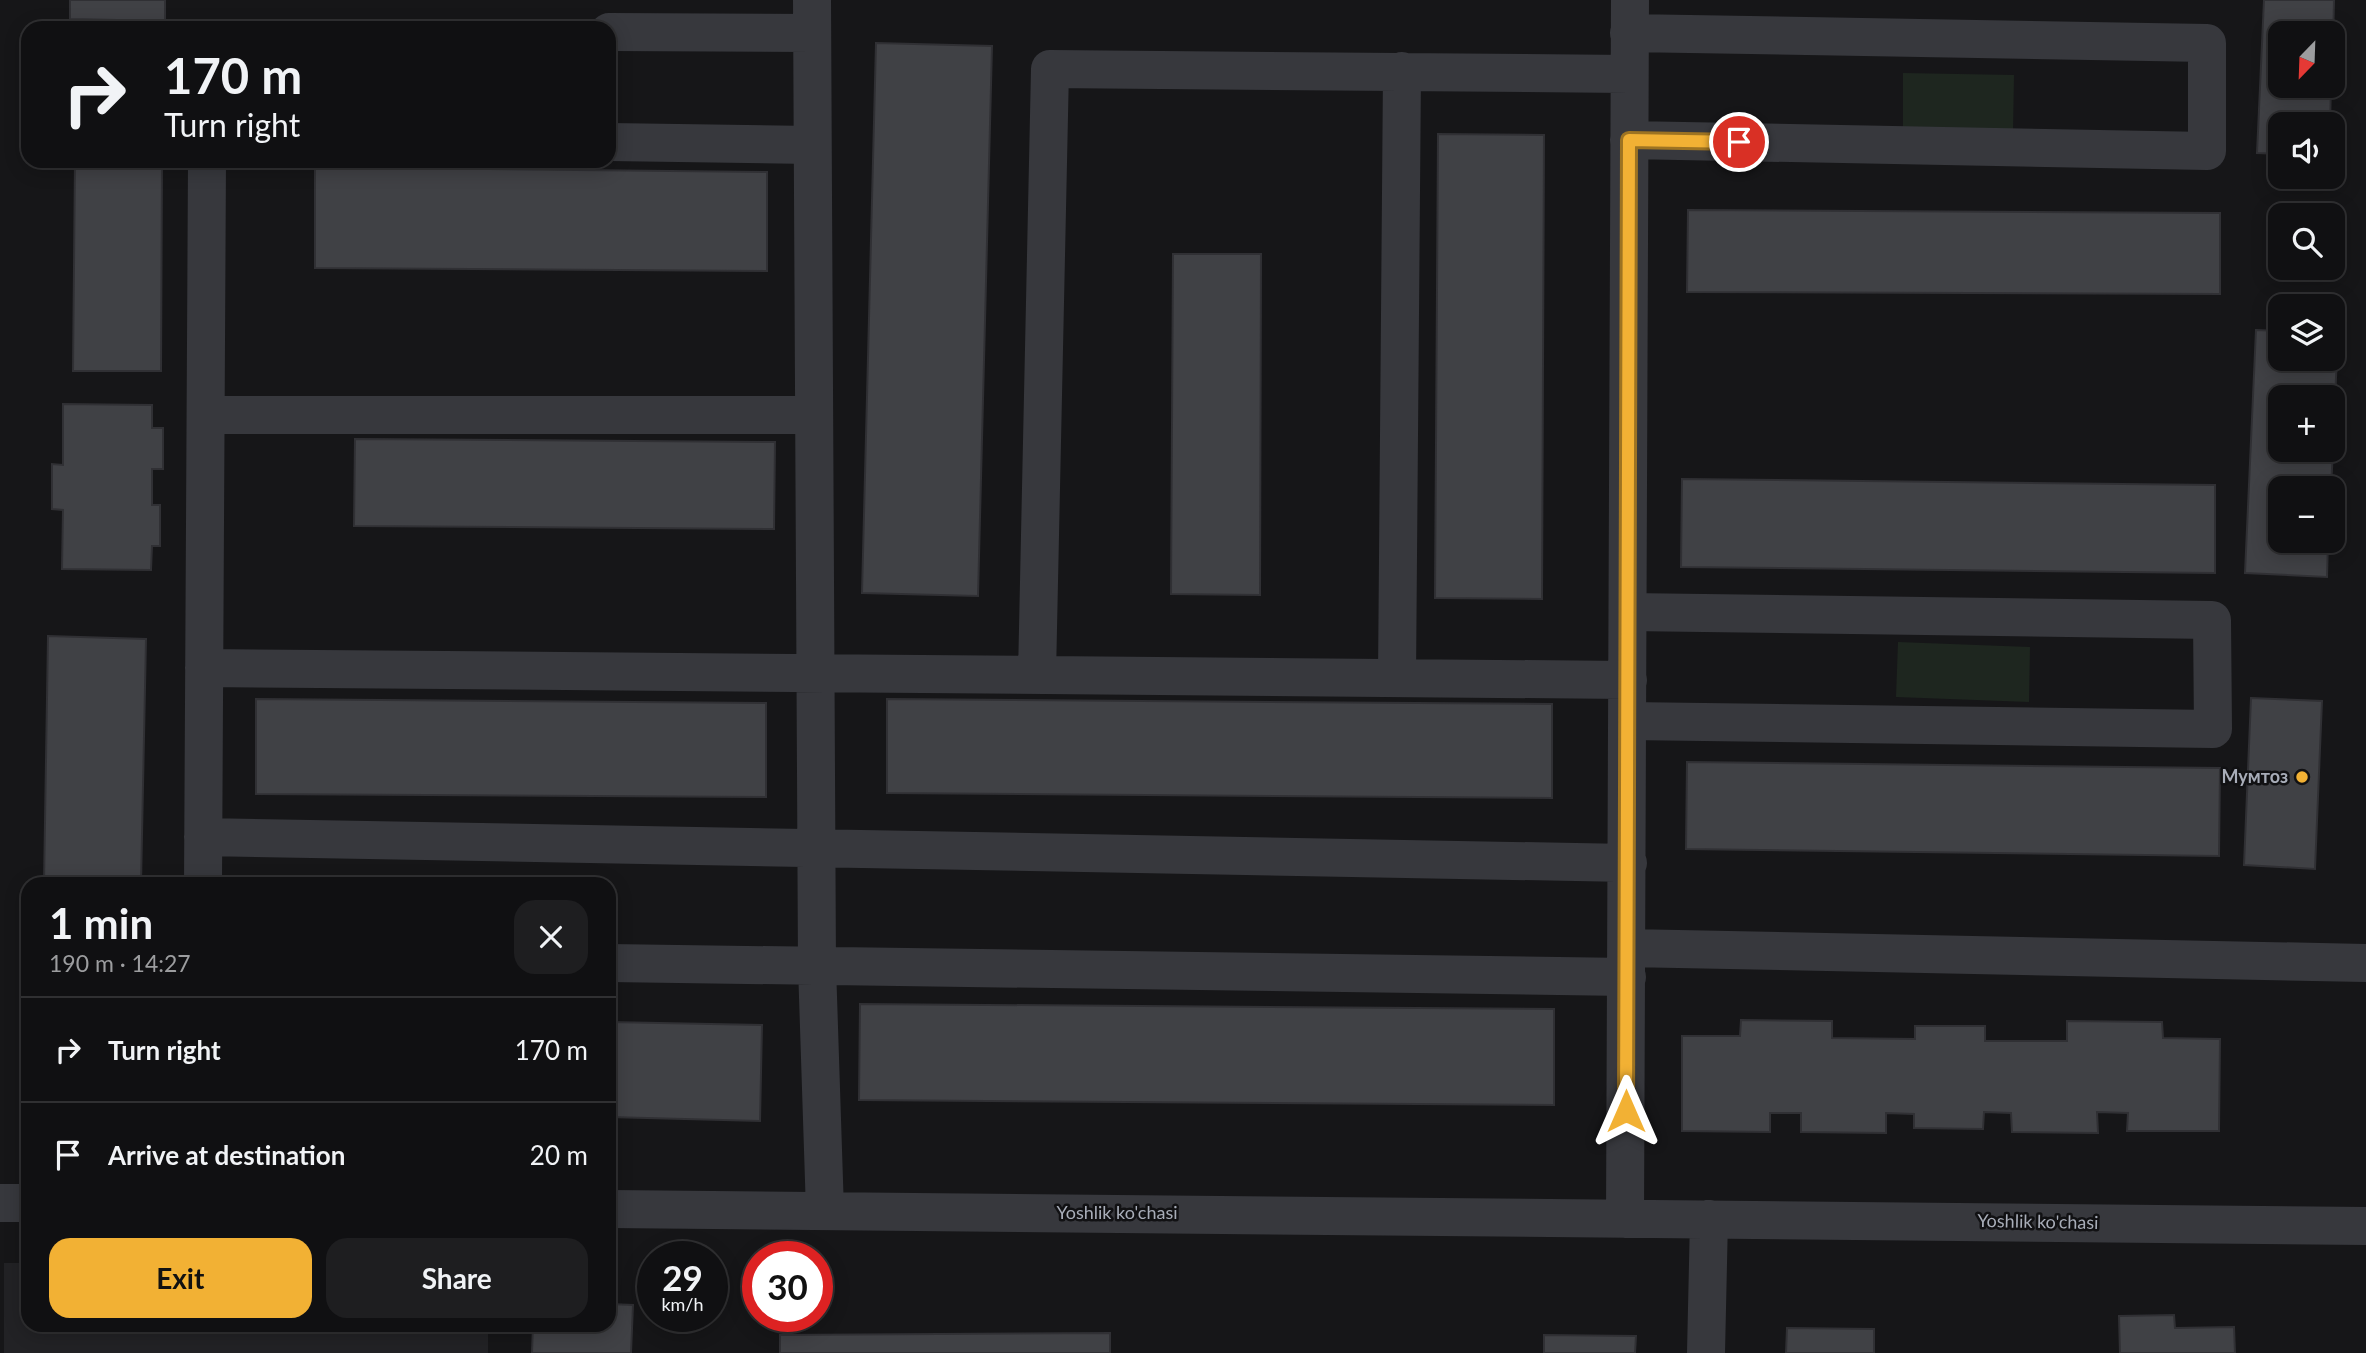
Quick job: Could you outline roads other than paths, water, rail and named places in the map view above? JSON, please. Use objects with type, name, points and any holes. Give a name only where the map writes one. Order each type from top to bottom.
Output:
[{"type":"street","points":[[1625,1219],[1628,863],[1629,74],[1630,16],[2207,43],[2207,151],[1629,140]]},
{"type":"street","points":[[616,31],[812,17],[817,966],[825,1211]]},
{"type":"street","points":[[1037,675],[1050,69],[1629,74]]},
{"type":"street","points":[[1397,678],[1402,71]]},
{"type":"street","points":[[616,142],[812,145]]},
{"type":"street","points":[[203,877],[207,168]]},
{"type":"street","points":[[206,415],[814,415]]},
{"type":"street","points":[[1628,612],[2212,620],[2213,729],[1628,721]]},
{"type":"street","points":[[204,668],[1628,680]]},
{"type":"street","points":[[203,837],[1628,863]]},
{"type":"street","points":[[616,963],[817,966],[1627,962],[2366,963]]},
{"type":"street","points":[[0,1203],[21,1203]]},
{"type":"street","name":"Yoshlik ko'chasi","points":[[616,1209],[2366,1226]]},
{"type":"street","points":[[1706,1353],[1709,1219]]},
{"type":"place","name":"Мумтоз","points":[[2302,777]]}]
